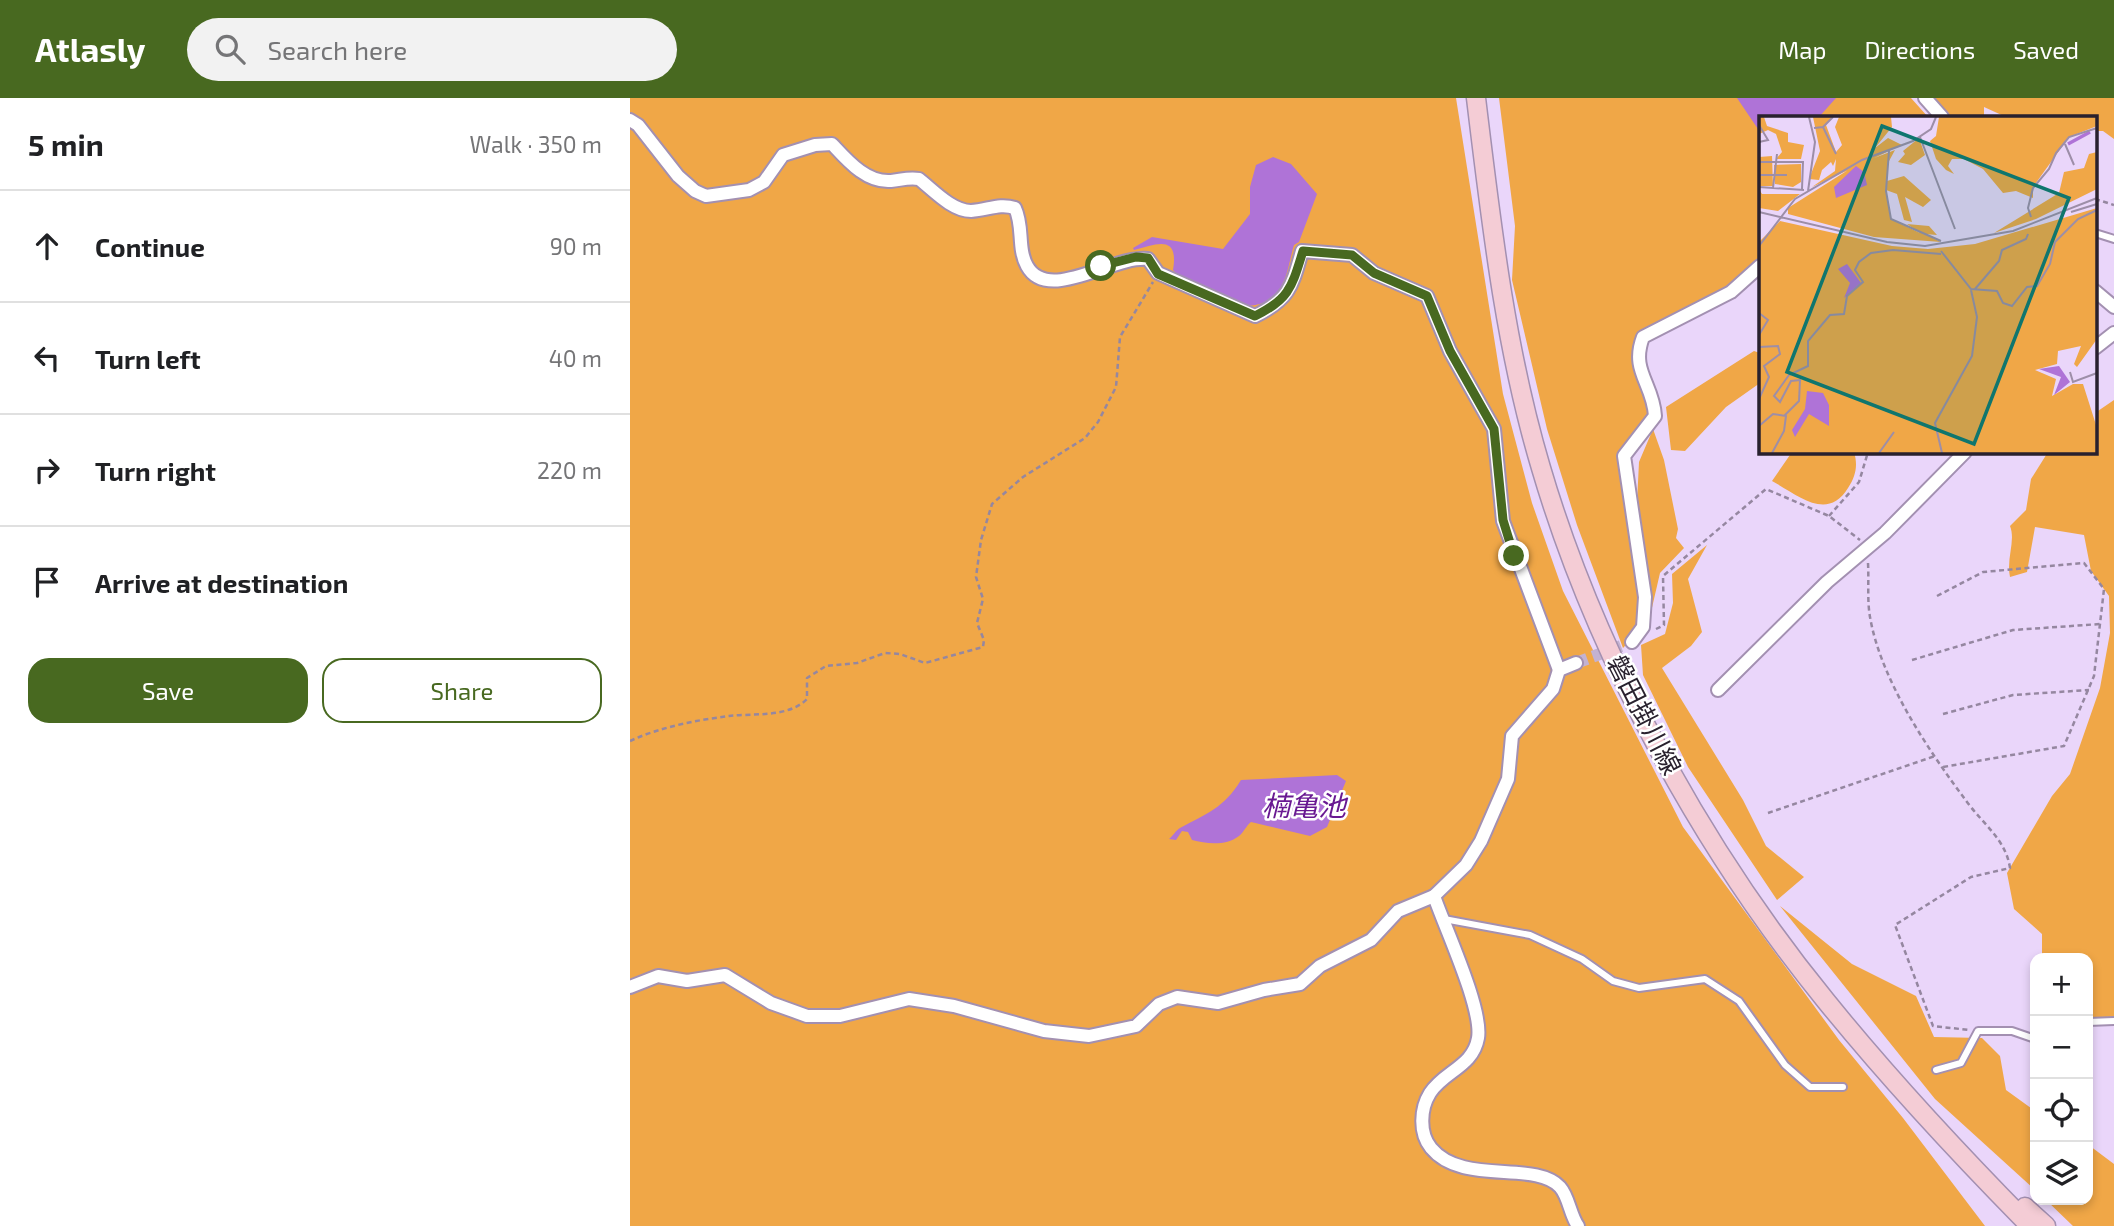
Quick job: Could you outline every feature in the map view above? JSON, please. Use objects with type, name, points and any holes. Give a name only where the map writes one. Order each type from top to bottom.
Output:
[{"type":"main road","name":"磐田掛川線","points":[[1476,98],[1513,359],[1540,466],[1572,566],[1656,746],[1723,859],[1824,999],[1940,1134],[2030,1226]]},
{"type":"main road","points":[[1940,1134],[2013,1226]]},
{"type":"main road","points":[[1940,1134],[2046,1226]]},
{"type":"street","points":[[1925,98],[1941,116]]},
{"type":"street","points":[[630,120],[638,125],[678,176],[695,191],[706,196],[749,190],[764,182],[783,155],[816,145],[832,144],[852,166],[873,178],[888,182],[919,179],[956,207],[970,211],[1003,204],[1015,208],[1021,220],[1021,253],[1029,270],[1049,281],[1067,282],[1101,266],[1136,257],[1148,258],[1158,274],[1255,316],[1278,305],[1291,289],[1303,251],[1352,255],[1374,273],[1427,296],[1450,351],[1494,429],[1503,520],[1559,670],[1553,689],[1512,736],[1508,779],[1481,841],[1466,865],[1434,896],[1398,911],[1371,940],[1320,966],[1300,985],[1264,990],[1218,1003],[1177,997],[1159,1004],[1136,1026],[1089,1036],[1044,1031],[954,1006],[909,999],[840,1016],[807,1016],[771,1003],[725,975],[687,981],[658,976],[630,987]]},
{"type":"street","points":[[1633,641],[1643,627],[1645,597],[1624,456],[1655,416],[1654,397],[1639,372],[1637,353],[1643,337],[1731,292],[1759,267]]},
{"type":"street","points":[[2096,292],[2114,307]]},
{"type":"street","points":[[2096,347],[2114,333]]},
{"type":"street","points":[[1718,690],[1868,545],[1885,533],[1964,453]]},
{"type":"street","points":[[1559,670],[1576,663]]},
{"type":"street","points":[[1434,896],[1462,963],[1479,1036],[1472,1056],[1430,1092],[1422,1116],[1423,1137],[1443,1161],[1463,1167],[1544,1178],[1561,1187],[1578,1226]]},
{"type":"lane","points":[[2096,233],[2114,239]]},
{"type":"lane","points":[[1442,919],[1530,935],[1582,959],[1613,981],[1639,988],[1705,979],[1739,1001],[1785,1065],[1810,1087],[1843,1087]]},
{"type":"lane","points":[[2093,1021],[2114,1021]]},
{"type":"lane","points":[[1936,1070],[1961,1063],[1978,1031],[2012,1031],[2030,1037]]},
{"type":"path","points":[[2096,199],[2114,205]]},
{"type":"path","points":[[630,741],[679,725],[729,716],[776,713],[804,703],[807,699],[807,678],[826,666],[857,663],[885,653],[900,654],[925,663],[941,661],[983,647],[984,640],[977,623],[983,599],[976,577],[981,540],[992,504],[1023,477],[1085,438],[1098,422],[1116,387],[1120,337],[1158,274]]},
{"type":"path","points":[[1829,516],[1859,482],[1868,453]]},
{"type":"path","points":[[1633,641],[1664,625],[1663,576],[1671,566],[1766,489],[1829,516],[1868,545],[1870,618],[1908,714],[1969,804],[2008,849],[2010,868],[1971,877],[1895,925],[1933,1026],[1978,1031]]},
{"type":"path","points":[[1937,596],[1983,572],[2084,563],[2104,589],[2094,676],[2064,746],[1943,768]]},
{"type":"path","points":[[1912,660],[2013,629],[2100,624]]},
{"type":"path","points":[[1943,714],[2014,695],[2089,690]]},
{"type":"path","points":[[1768,813],[1935,756]]},
{"type":"shaded area","points":[[630,98],[1456,98],[1503,394],[1532,503],[1563,591],[1683,827],[1839,1040],[1903,1118],[1985,1226],[630,1226]]},
{"type":"shaded area","points":[[1499,98],[1911,98],[1927,116],[1759,116],[1759,263],[1731,292],[1643,337],[1638,364],[1655,416],[1624,456],[1643,627],[1623,648],[1577,525],[1547,429],[1512,280],[1515,226]]},
{"type":"shaded area","points":[[1935,98],[2114,98],[2114,139],[2103,131],[2096,131],[2096,116],[2004,116],[1984,107],[1984,116],[1948,116]]},
{"type":"shaded area","points":[[1754,351],[1759,353],[1759,384],[1726,407],[1685,451],[1671,450],[1666,407]]},
{"type":"shaded area","points":[[2114,400],[2114,1023],[2093,1022],[2093,953],[2042,953],[2042,934],[2014,909],[2007,873],[2052,796],[2070,774],[2100,688],[2110,633],[2109,596],[2091,571],[2084,535],[2035,527],[2027,572],[2010,577],[2010,526],[2026,510],[2031,479],[2047,453],[2096,453],[2096,412]]},
{"type":"shaded area","points":[[1653,429],[1664,460],[1678,529],[1676,538],[1684,548],[1660,573],[1651,612],[1636,523],[1639,462]]},
{"type":"shaded area","points":[[1791,453],[1854,453],[1856,466],[1851,484],[1840,498],[1831,503],[1812,502],[1772,481]]},
{"type":"shaded area","points":[[1707,545],[1688,579],[1702,632],[1691,646],[1662,668],[1743,800],[1766,846],[1804,877],[1777,900],[1688,767],[1643,675],[1641,645],[1665,634],[1673,603],[1672,574]]},
{"type":"shaded area","points":[[1780,906],[1852,964],[1916,996],[1934,1037],[1982,1038],[2000,1056],[2006,1090],[2030,1107],[2030,1185],[1935,1099]]},
{"type":"shaded area","points":[[2093,1148],[2114,1164],[2114,1226],[2073,1226],[2051,1205],[2093,1205]]},
{"type":"water","points":[[1737,98],[1836,98],[1820,116],[1759,116],[1759,131]]},
{"type":"water","points":[[1273,157],[1291,164],[1317,194],[1299,242],[1294,245],[1281,287],[1271,299],[1258,305],[1243,306],[1227,302],[1196,288],[1173,270],[1173,251],[1169,246],[1158,244],[1134,250],[1133,248],[1152,237],[1223,249],[1250,214],[1250,187],[1256,165]]},
{"type":"water","name":"楠亀池","points":[[1337,775],[1346,781],[1327,827],[1310,836],[1251,822],[1239,836],[1222,843],[1192,840],[1188,832],[1182,831],[1176,840],[1169,839],[1179,829],[1221,804],[1241,780]]},
{"type":"tunnel","points":[[1576,663],[1632,642]]},
{"type":"route","points":[[1101,266],[1136,257],[1148,258],[1158,274],[1255,316],[1278,305],[1291,289],[1303,251],[1352,255],[1374,273],[1427,296],[1450,351],[1494,429],[1503,520],[1514,556]]}]
